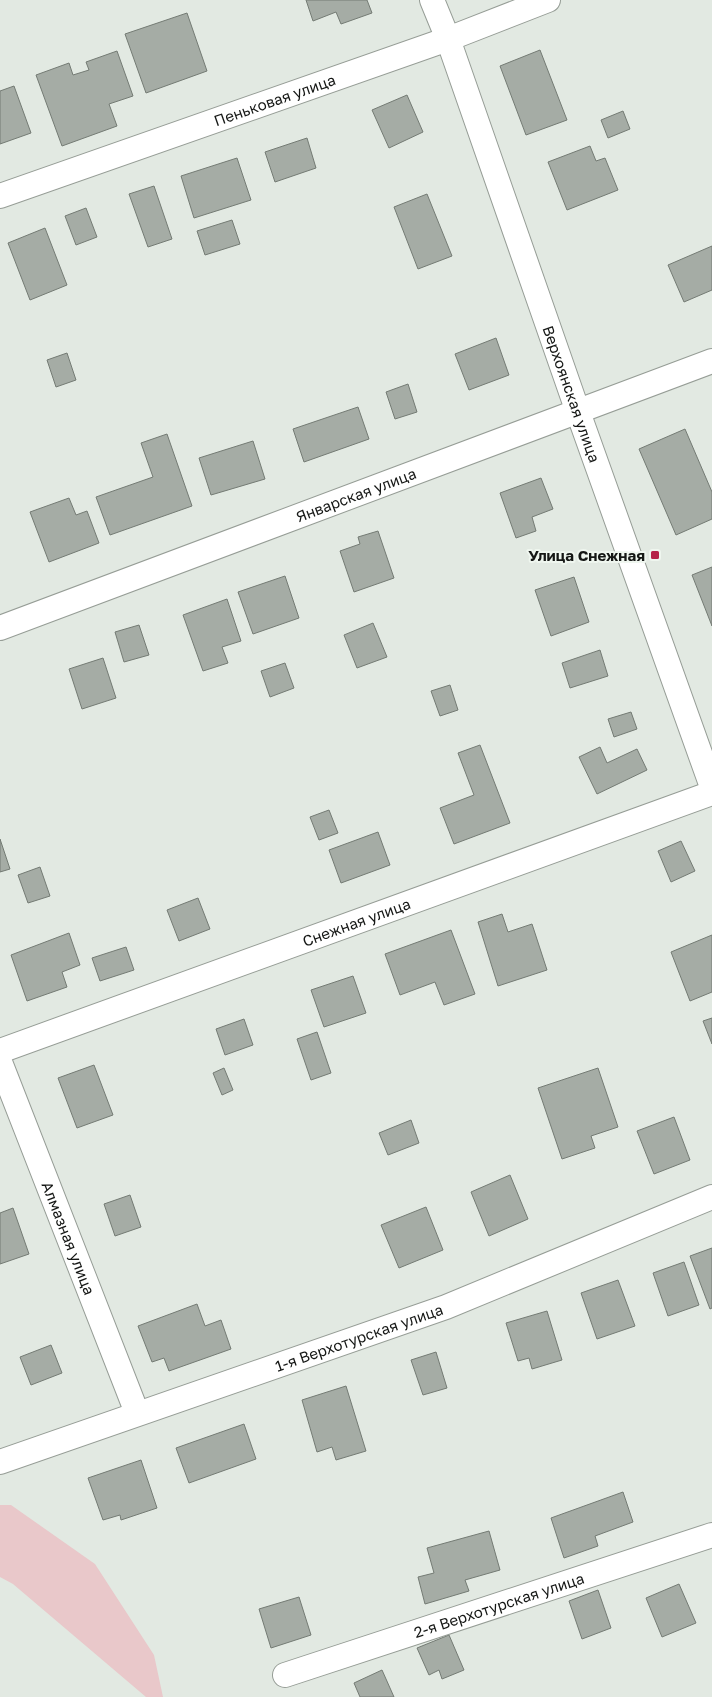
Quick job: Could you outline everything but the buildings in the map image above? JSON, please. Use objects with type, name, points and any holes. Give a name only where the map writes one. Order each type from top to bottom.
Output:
[{"type":"street","name":"Верхоянская улица","points":[[432,0],[448,39],[712,788]]},
{"type":"street","name":"Пеньковая улица","points":[[0,196],[448,39],[548,0]]},
{"type":"street","name":"Январская улица","points":[[0,628],[712,361]]},
{"type":"street","name":"Снежная улица","points":[[0,1052],[712,793]]},
{"type":"street","name":"Алмазная улица","points":[[0,1062],[137,1413]]},
{"type":"street","name":"1-я Верхотурская улица","points":[[0,1462],[446,1307],[712,1197]]},
{"type":"street","name":"2-я Верхотурская улица","points":[[285,1675],[712,1535]]},
{"type":"shaded area","points":[[0,1505],[11,1505],[95,1564],[154,1655],[163,1697],[146,1697],[13,1584],[0,1577]]},
{"type":"place","name":"Улица Снежная","points":[[655,555]]}]
